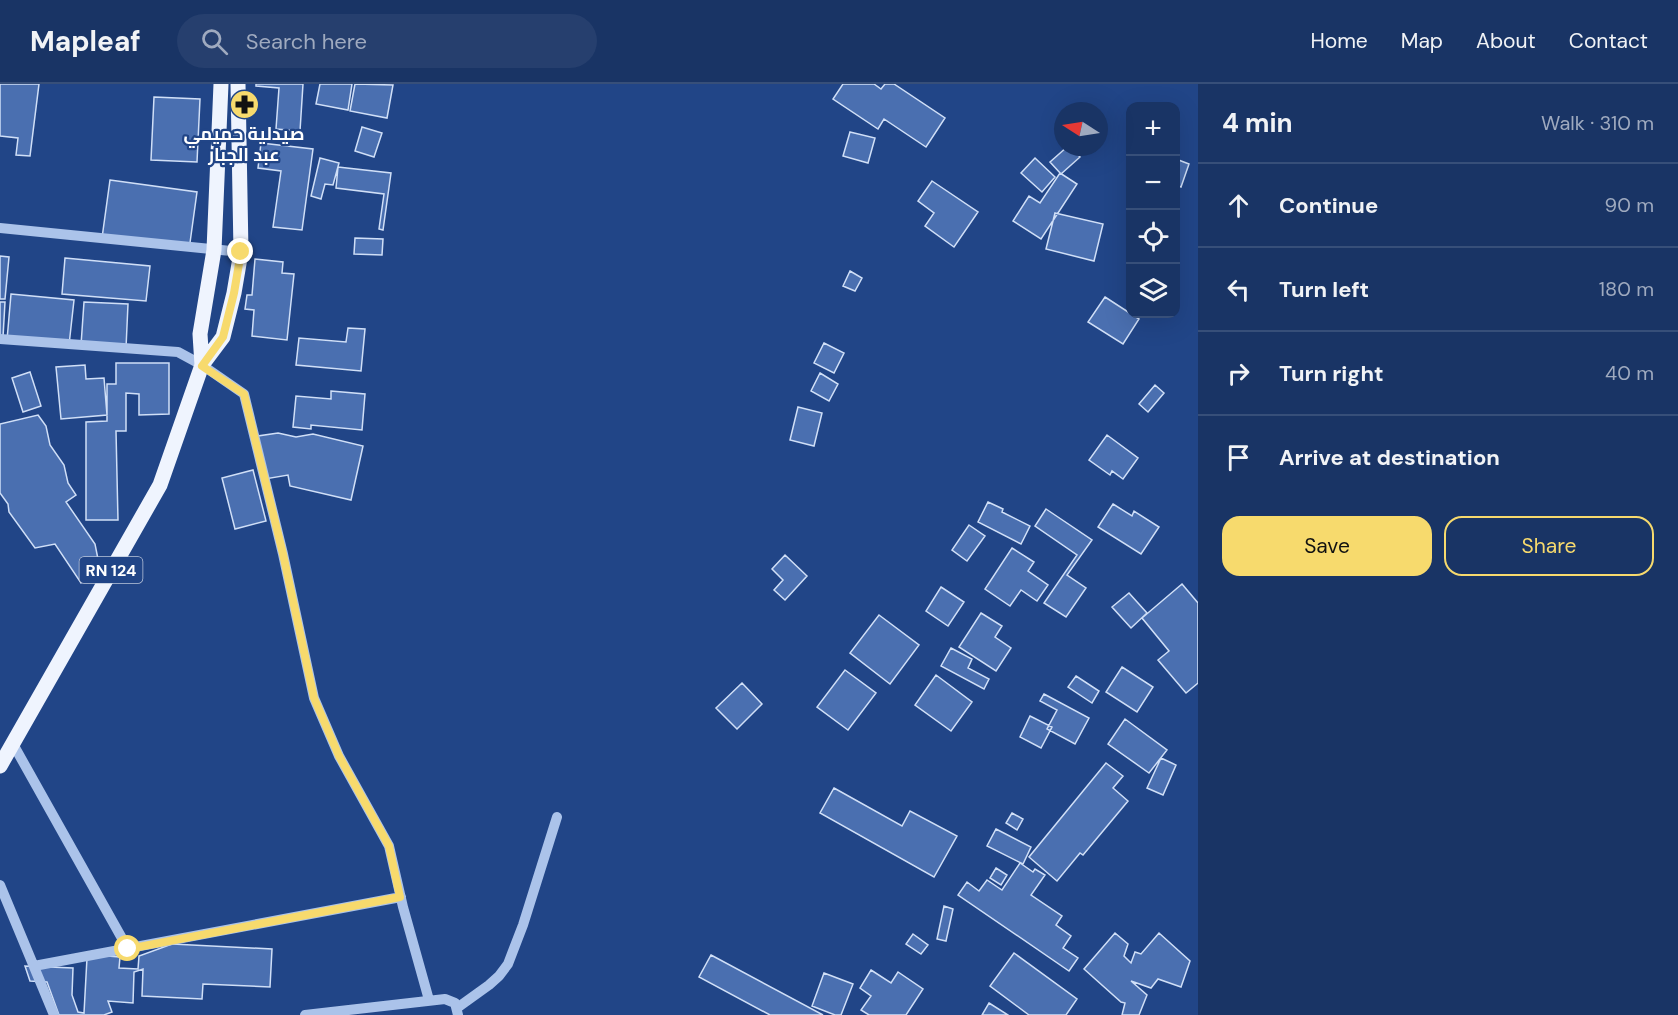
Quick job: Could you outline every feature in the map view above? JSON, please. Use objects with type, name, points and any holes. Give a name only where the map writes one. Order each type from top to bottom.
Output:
[{"type":"main road","name":"RN 124","points":[[202,366],[200,334],[214,250],[221,84]]},
{"type":"main road","name":"RN 124","points":[[0,766],[160,484],[202,366],[223,337],[241,252],[238,84]]},
{"type":"street","points":[[0,228],[241,252]]},
{"type":"street","points":[[0,339],[178,352],[244,394],[285,564],[314,698],[339,756],[389,846],[400,897],[429,1000]]},
{"type":"street","points":[[13,744],[128,949]]},
{"type":"street","points":[[305,1015],[445,999],[451,1000],[458,1011],[499,976],[508,964],[523,925],[557,817]]},
{"type":"street","points":[[0,885],[54,1015]]},
{"type":"street","points":[[34,966],[400,897]]},
{"type":"building","points":[[0,84],[39,84],[30,156],[16,155],[18,138],[0,136]]},
{"type":"building","points":[[256,84],[303,84],[300,131],[276,129],[279,88],[256,86]]},
{"type":"building","points":[[320,84],[352,84],[348,110],[316,104]]},
{"type":"building","points":[[355,84],[393,85],[387,118],[350,111]]},
{"type":"building","points":[[843,84],[874,84],[881,89],[885,84],[894,84],[945,118],[926,147],[884,119],[878,129],[833,99]]},
{"type":"building","points":[[154,97],[200,99],[197,162],[151,160]]},
{"type":"building","points":[[362,127],[382,133],[374,157],[355,151]]},
{"type":"building","points":[[850,132],[875,138],[868,163],[843,156]]},
{"type":"building","points":[[261,143],[313,149],[302,230],[273,227],[281,171],[258,168]]},
{"type":"building","points":[[1057,156],[1080,157],[1061,174],[1050,162]]},
{"type":"building","points":[[320,158],[339,163],[333,185],[325,184],[321,199],[311,196]]},
{"type":"building","points":[[1035,158],[1055,177],[1042,192],[1021,173]]},
{"type":"building","points":[[1180,161],[1189,164],[1180,187]]},
{"type":"building","points":[[338,167],[391,173],[383,230],[379,229],[384,194],[336,188]]},
{"type":"building","points":[[1060,173],[1077,184],[1041,239],[1013,221],[1029,196],[1040,203]]},
{"type":"building","points":[[110,180],[197,192],[189,250],[102,238]]},
{"type":"building","points":[[932,181],[978,212],[954,247],[925,226],[934,213],[918,201]]},
{"type":"building","points":[[1055,213],[1103,224],[1094,261],[1046,249]]},
{"type":"building","points":[[355,238],[383,239],[382,255],[354,254]]},
{"type":"building","points":[[0,256],[9,257],[5,299],[0,299]]},
{"type":"building","points":[[65,258],[150,266],[146,301],[62,294]]},
{"type":"building","points":[[255,259],[283,262],[282,273],[294,274],[287,340],[252,336],[254,310],[245,309],[247,295],[252,295]]},
{"type":"building","points":[[850,271],[862,278],[855,291],[843,286]]},
{"type":"building","points":[[11,294],[74,300],[69,345],[7,340]]},
{"type":"building","points":[[1105,297],[1126,311],[1126,318],[1139,319],[1123,344],[1088,322]]},
{"type":"building","points":[[0,302],[5,302],[3,337],[0,337]]},
{"type":"building","points":[[84,302],[128,304],[126,348],[81,345]]},
{"type":"building","points":[[348,328],[365,329],[361,371],[296,365],[299,338],[346,342]]},
{"type":"building","points":[[824,343],[844,353],[834,373],[814,363]]},
{"type":"building","points":[[116,363],[169,363],[169,414],[139,415],[139,394],[126,393],[126,431],[116,431],[118,520],[86,520],[86,422],[107,421],[107,384],[116,384]]},
{"type":"building","points":[[85,365],[86,379],[104,378],[107,415],[61,419],[56,367]]},
{"type":"building","points":[[30,372],[41,406],[23,412],[12,378]]},
{"type":"building","points":[[820,373],[838,384],[829,401],[811,391]]},
{"type":"building","points":[[1155,385],[1164,393],[1148,412],[1139,404]]},
{"type":"building","points":[[331,391],[365,394],[362,430],[311,425],[311,429],[293,427],[296,396],[331,399]]},
{"type":"building","points":[[798,407],[822,413],[814,446],[790,440]]},
{"type":"building","points":[[38,415],[46,426],[50,445],[64,465],[68,483],[76,495],[66,502],[95,544],[100,569],[81,583],[55,544],[35,548],[9,512],[8,504],[0,493],[0,424]]},
{"type":"building","points":[[278,433],[296,437],[313,434],[363,446],[351,500],[290,486],[288,475],[265,479],[258,436]]},
{"type":"building","points":[[1107,435],[1138,458],[1123,479],[1112,471],[1110,475],[1089,460]]},
{"type":"building","points":[[253,470],[266,521],[235,529],[222,478]]},
{"type":"building","points":[[988,502],[1030,526],[1021,544],[978,522]]},
{"type":"building","points":[[1113,504],[1132,516],[1134,511],[1159,527],[1141,554],[1098,527]]},
{"type":"building","points":[[1046,509],[1092,540],[1067,575],[1086,588],[1066,617],[1044,603],[1077,555],[1035,526]]},
{"type":"building","points":[[969,525],[985,536],[967,561],[952,550]]},
{"type":"building","points":[[1012,548],[1034,562],[1028,571],[1048,585],[1037,601],[1021,590],[1010,606],[985,589]]},
{"type":"building","points":[[785,555],[807,576],[785,600],[774,590],[783,580],[772,569]]},
{"type":"building","points":[[1182,584],[1198,603],[1198,683],[1186,693],[1158,660],[1169,651],[1142,618]]},
{"type":"building","points":[[941,587],[964,602],[948,626],[926,611]]},
{"type":"building","points":[[1129,593],[1147,613],[1131,628],[1112,607]]},
{"type":"building","points":[[981,613],[1002,626],[995,637],[1011,648],[996,671],[959,647]]},
{"type":"building","points":[[879,615],[919,645],[890,684],[850,653]]},
{"type":"building","points":[[951,648],[972,659],[968,668],[989,679],[984,689],[941,666]]},
{"type":"building","points":[[1122,667],[1153,687],[1137,712],[1106,692]]},
{"type":"building","points":[[845,670],[876,693],[848,730],[817,707]]},
{"type":"building","points":[[936,675],[972,702],[951,731],[915,705]]},
{"type":"building","points":[[1076,676],[1099,691],[1092,703],[1068,687]]},
{"type":"building","points":[[742,683],[762,704],[737,729],[716,708]]},
{"type":"building","points":[[1044,694],[1089,718],[1075,744],[1047,729],[1057,710],[1040,701]]},
{"type":"building","points":[[1030,716],[1052,727],[1041,748],[1020,737]]},
{"type":"building","points":[[1125,719],[1167,750],[1149,773],[1108,744]]},
{"type":"building","points":[[1161,758],[1176,765],[1163,795],[1147,788]]},
{"type":"building","points":[[1106,763],[1123,776],[1113,788],[1128,801],[1083,855],[1080,853],[1057,881],[1029,857]]},
{"type":"building","points":[[834,788],[902,826],[910,811],[957,836],[934,877],[820,813]]},
{"type":"building","points":[[1012,813],[1023,819],[1017,830],[1006,823]]},
{"type":"building","points":[[996,829],[1031,847],[1023,864],[987,846]]},
{"type":"building","points":[[1020,863],[1033,872],[1035,869],[1045,875],[1031,895],[1062,916],[1056,925],[1071,936],[1063,948],[1078,958],[1069,971],[958,895],[967,882],[979,891],[987,880],[1002,890]]},
{"type":"building","points":[[996,868],[1007,875],[1001,885],[990,878]]},
{"type":"building","points":[[944,906],[953,909],[946,941],[937,939]]},
{"type":"building","points":[[1115,933],[1128,944],[1124,956],[1131,963],[1135,952],[1141,954],[1159,933],[1190,961],[1181,987],[1158,979],[1151,988],[1131,981],[1147,995],[1139,1015],[1122,1015],[1125,1003],[1084,969]]},
{"type":"building","points":[[913,934],[928,945],[921,954],[906,944]]},
{"type":"building","points":[[172,944],[272,949],[270,987],[203,984],[202,999],[142,996],[143,969],[134,972],[133,1003],[108,1001],[112,1012],[104,1015],[59,1015],[47,982],[30,981],[25,966],[73,968],[72,995],[78,1012],[84,1013],[87,958],[94,955],[120,957],[119,968],[138,969],[139,956]]},
{"type":"building","points":[[1014,953],[1077,999],[1066,1015],[1029,1015],[990,986]]},
{"type":"building","points":[[711,955],[823,1015],[770,1015],[699,977]]},
{"type":"building","points":[[871,970],[891,983],[898,972],[923,989],[906,1015],[869,1015],[861,1010],[871,996],[860,988]]},
{"type":"building","points":[[824,973],[853,984],[841,1015],[812,1006]]},
{"type":"building","points":[[989,1003],[1008,1015],[982,1015]]},
{"type":"place","name":"صيدلية حميمي عبد الجبار","points":[[244,105]]},
{"type":"route","points":[[128,949],[400,897],[389,846],[339,756],[314,698],[283,554],[244,394],[202,366],[223,337],[241,252]]}]
